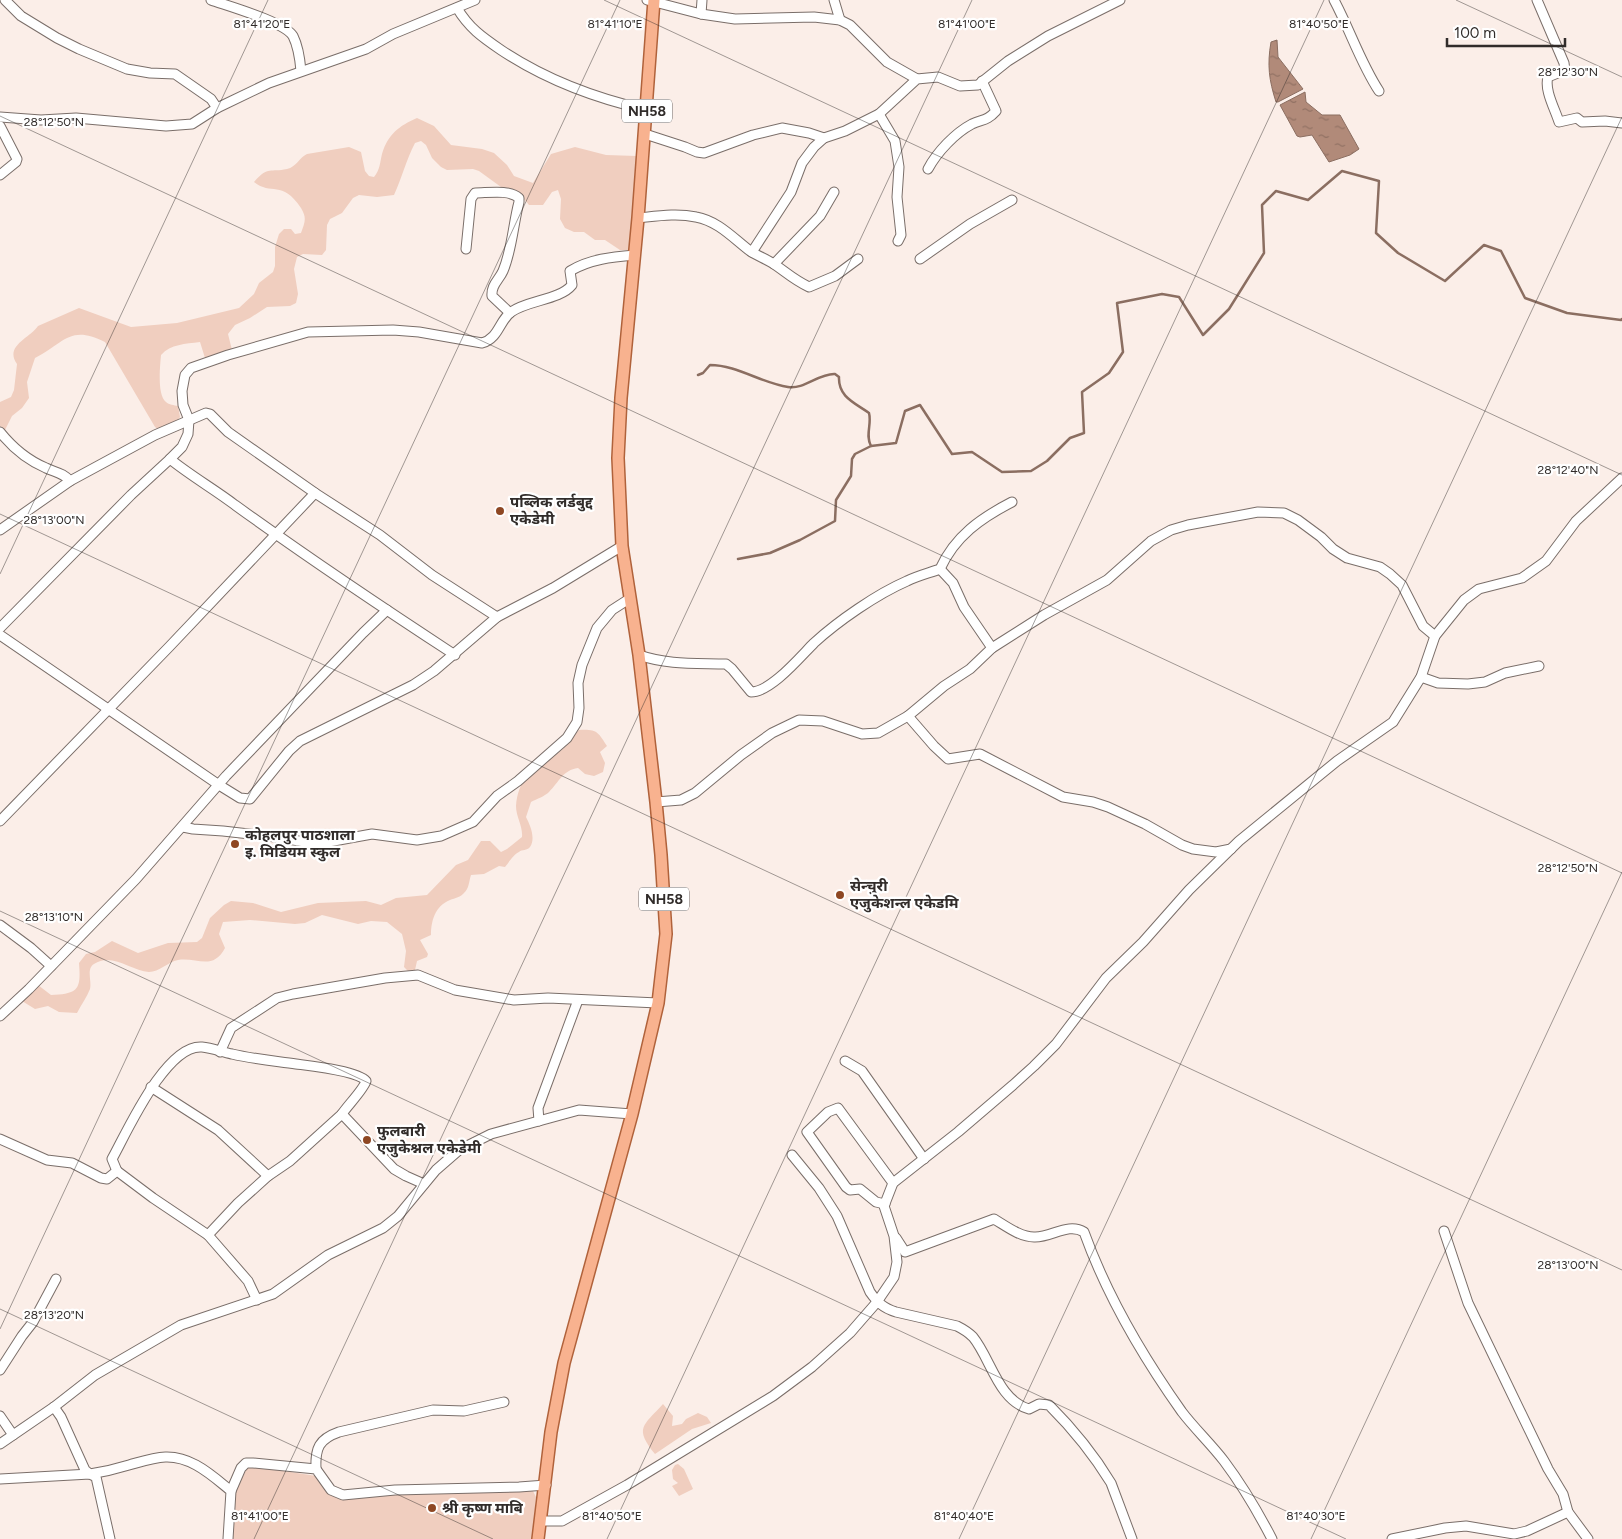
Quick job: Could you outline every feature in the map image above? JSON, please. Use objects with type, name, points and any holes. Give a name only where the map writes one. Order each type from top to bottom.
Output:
[{"type":"main road","name":"NH58","points":[[538,1539],[551,1432],[564,1363],[632,1114],[658,1003],[666,934],[656,802],[639,655],[622,546],[618,458],[621,398],[647,110],[652,1]]},
{"type":"street","points":[[5,0],[21,16],[79,49],[127,68],[150,73],[175,74],[211,100],[217,108]]},
{"type":"street","points":[[211,0],[270,21],[289,31],[293,36],[301,71]]},
{"type":"street","points":[[0,117],[41,120],[76,118],[166,126],[192,124],[217,108],[270,83],[366,49],[393,34],[475,0]]},
{"type":"street","points":[[701,14],[702,0]]},
{"type":"street","points":[[834,0],[840,20]]},
{"type":"street","points":[[752,252],[791,192],[802,163],[814,147],[824,138],[845,131],[879,114],[917,80],[938,77],[960,86],[978,85],[1008,61],[1048,36],[1104,3],[1120,0]]},
{"type":"street","points":[[1334,0],[1362,58],[1368,75],[1379,91]]},
{"type":"street","points":[[1537,0],[1564,62],[1565,70],[1548,77],[1547,81],[1549,93],[1560,122],[1577,118],[1582,122],[1605,121],[1622,124]]},
{"type":"street","points":[[652,1],[701,14],[735,19],[814,17],[840,20],[850,25],[887,62],[917,80]]},
{"type":"street","points":[[457,8],[465,21],[477,33],[533,70],[582,92],[616,103],[647,110]]},
{"type":"street","points":[[928,169],[958,134],[972,124],[989,118],[996,111],[982,82]]},
{"type":"street","points":[[879,114],[896,141],[899,167],[897,197],[901,235],[898,241]]},
{"type":"street","points":[[0,126],[16,159],[16,162],[0,175]]},
{"type":"street","points":[[645,134],[685,146],[697,152],[704,152],[782,128],[808,132],[824,138]]},
{"type":"street","points":[[774,264],[820,216],[834,192]]},
{"type":"street","points":[[466,249],[471,199],[475,193],[506,193],[519,198],[505,265],[492,292],[492,296],[510,313]]},
{"type":"street","points":[[920,259],[970,224],[1012,200]]},
{"type":"street","points":[[638,220],[674,214],[696,217],[712,222],[752,252],[774,264],[794,280],[809,287],[835,276],[858,259]]},
{"type":"street","points":[[0,628],[131,495],[182,447],[188,434],[189,420],[183,405],[182,391],[185,375],[191,368],[228,355],[308,332],[393,330],[419,332],[482,343],[490,341],[510,313],[526,305],[567,291],[572,285],[570,271],[577,266],[635,252]]},
{"type":"street","points":[[0,530],[70,480],[155,435],[202,414],[210,414],[228,432],[497,617]]},
{"type":"street","points":[[0,432],[26,458],[66,476],[70,480]]},
{"type":"street","points":[[170,459],[191,476],[213,489],[276,535],[455,655]]},
{"type":"street","points":[[540,1521],[562,1521],[627,1485],[773,1396],[802,1375],[850,1333],[877,1302],[894,1277],[897,1262],[894,1236],[884,1206],[893,1183],[1013,1085],[1056,1044],[1106,978],[1143,942],[1189,890],[1239,840],[1337,761],[1393,722],[1420,677],[1435,636],[1464,600],[1478,589],[1522,578],[1546,561],[1576,521],[1622,478]]},
{"type":"street","points":[[0,821],[315,493]]},
{"type":"street","points":[[639,655],[672,664],[726,664],[751,692],[757,692],[777,679],[816,642],[874,599],[908,580],[940,569],[953,547],[969,528],[1012,502]]},
{"type":"street","points":[[656,802],[681,800],[695,793],[741,755],[772,733],[799,720],[823,721],[862,734],[878,733],[908,716],[944,686],[970,669],[992,648],[1044,615],[1107,580],[1151,541],[1171,530],[1258,512],[1284,513],[1298,520],[1347,558],[1380,567],[1402,585],[1423,626],[1435,636]]},
{"type":"street","points":[[0,635],[219,785],[240,798],[250,799],[289,751],[300,741],[413,685],[455,655],[497,617],[553,588],[622,546]]},
{"type":"street","points":[[940,569],[953,583],[964,607],[992,648]]},
{"type":"street","points":[[183,827],[274,837],[317,844],[372,834],[417,840],[441,836],[473,822],[497,796],[518,781],[567,738],[577,722],[579,708],[578,684],[582,665],[597,628],[612,610],[629,599]]},
{"type":"street","points":[[0,1016],[136,879],[183,827],[200,804],[387,610]]},
{"type":"street","points":[[1420,677],[1438,682],[1468,684],[1485,682],[1505,673],[1539,666]]},
{"type":"street","points":[[908,716],[948,759],[980,754],[1063,797],[1093,802],[1108,807],[1182,845],[1193,849],[1216,852],[1232,849]]},
{"type":"street","points":[[0,925],[51,966]]},
{"type":"street","points":[[220,1052],[231,1028],[277,998],[386,978],[418,975],[455,990],[514,1000],[548,998],[658,1003]]},
{"type":"street","points":[[539,1121],[538,1108],[578,1000]]},
{"type":"street","points":[[208,1235],[238,1203],[268,1176],[290,1161],[342,1114],[352,1099],[365,1086],[366,1081],[363,1078],[342,1072],[220,1052],[201,1047],[192,1049],[165,1068],[151,1087],[112,1159],[117,1171],[208,1235],[248,1280],[257,1300]]},
{"type":"street","points":[[845,1061],[862,1071],[924,1159]]},
{"type":"street","points":[[151,1087],[218,1130],[268,1176]]},
{"type":"street","points":[[885,1204],[876,1202],[860,1189],[850,1190],[846,1187],[807,1132],[828,1112],[838,1108],[893,1183]]},
{"type":"street","points":[[0,1444],[54,1407],[95,1375],[181,1325],[273,1294],[328,1255],[383,1228],[398,1216],[436,1170],[459,1150],[491,1134],[579,1110],[632,1114]]},
{"type":"street","points":[[342,1114],[394,1169],[424,1184]]},
{"type":"street","points":[[0,1139],[47,1160],[72,1163],[101,1178],[107,1179],[117,1171]]},
{"type":"street","points":[[792,1155],[819,1188],[837,1216],[870,1292],[877,1302],[887,1310],[957,1326],[965,1330],[976,1342],[998,1381],[1022,1407],[1029,1409],[1039,1404],[1049,1405],[1096,1460],[1111,1483],[1132,1539]]},
{"type":"street","points":[[894,1236],[905,1252],[994,1219],[1022,1234],[1032,1237],[1044,1236],[1073,1228],[1084,1232],[1116,1306],[1150,1364],[1184,1414],[1224,1462],[1260,1516],[1272,1539]]},
{"type":"street","points":[[1444,1231],[1468,1303],[1548,1469],[1563,1494],[1568,1512],[1588,1539]]},
{"type":"street","points":[[0,1370],[22,1336],[34,1322],[56,1279]]},
{"type":"street","points":[[504,1402],[464,1410],[433,1410],[327,1436],[320,1444],[316,1454],[316,1469],[331,1490],[342,1495],[395,1490],[546,1485]]},
{"type":"street","points":[[54,1407],[61,1417],[85,1470],[96,1477],[110,1539]]},
{"type":"street","points":[[0,1416],[13,1435]]},
{"type":"street","points":[[0,1479],[90,1474],[160,1456],[170,1456],[198,1466],[231,1491]]},
{"type":"street","points":[[228,1539],[231,1491],[246,1463],[316,1469]]},
{"type":"street","points":[[1392,1539],[1445,1528],[1466,1526],[1514,1534],[1527,1531],[1568,1512]]},
{"type":"shaded area","points":[[417,118],[434,126],[451,145],[482,149],[494,153],[507,165],[514,176],[533,183],[551,154],[575,147],[606,155],[637,156],[632,250],[620,250],[605,240],[595,240],[584,232],[574,232],[565,228],[560,219],[561,199],[558,190],[552,192],[543,205],[529,205],[519,193],[501,187],[479,171],[473,169],[447,170],[441,167],[432,158],[426,145],[421,141],[415,143],[394,195],[377,197],[359,195],[353,198],[342,213],[330,219],[327,225],[326,250],[322,255],[303,254],[297,257],[294,269],[298,294],[296,303],[290,306],[267,307],[235,325],[228,334],[232,350],[205,358],[200,342],[174,347],[161,355],[161,393],[167,403],[178,406],[180,417],[177,421],[159,430],[155,427],[105,342],[93,337],[75,335],[35,358],[27,382],[29,398],[22,408],[12,416],[4,432],[0,426],[0,402],[11,397],[14,390],[17,364],[14,352],[16,347],[38,326],[79,308],[131,327],[177,323],[239,308],[254,294],[259,283],[273,272],[275,266],[275,247],[279,234],[284,229],[291,229],[295,234],[301,233],[305,220],[301,208],[288,194],[277,189],[260,186],[254,182],[267,171],[290,168],[307,154],[349,147],[361,152],[365,171],[369,176],[374,177],[379,169],[387,141],[405,124]]},
{"type":"shaded area","points":[[579,730],[596,732],[607,746],[600,752],[605,763],[603,772],[594,776],[585,774],[578,768],[573,769],[565,774],[547,793],[531,802],[526,817],[531,828],[532,843],[530,847],[515,854],[505,867],[499,866],[484,874],[471,875],[466,891],[437,910],[433,919],[431,935],[420,940],[428,954],[427,957],[417,961],[415,970],[409,972],[404,967],[406,951],[402,934],[387,922],[371,921],[358,924],[322,915],[305,923],[295,924],[250,920],[223,922],[219,934],[225,948],[220,955],[210,961],[178,960],[149,972],[115,961],[101,961],[94,964],[90,969],[90,989],[77,1013],[59,1012],[48,1006],[35,1009],[22,1001],[38,985],[51,995],[73,991],[78,984],[79,963],[86,954],[95,952],[112,941],[138,953],[168,943],[197,942],[202,938],[210,918],[231,901],[253,903],[281,912],[318,903],[366,901],[381,905],[396,898],[427,895],[456,865],[468,860],[481,841],[490,841],[501,852],[522,837],[516,806],[518,794],[526,777],[566,746]]},
{"type":"shaded area","points":[[663,1404],[673,1416],[672,1426],[682,1424],[686,1419],[698,1413],[707,1417],[711,1423],[692,1429],[655,1454],[648,1445],[643,1433],[650,1417]]},
{"type":"shaded area","points":[[678,1464],[684,1469],[693,1489],[679,1496],[672,1486],[678,1483],[673,1479],[672,1470]]},
{"type":"shaded area","points":[[259,1467],[316,1476],[328,1493],[334,1496],[348,1497],[420,1492],[527,1489],[533,1491],[536,1497],[533,1539],[232,1539],[236,1491],[247,1468]]},
{"type":"water","points":[[1277,40],[1278,57],[1303,89],[1276,102],[1270,79],[1269,58],[1271,42]]},
{"type":"water","points":[[1305,92],[1306,102],[1322,115],[1340,115],[1359,149],[1350,155],[1329,162],[1312,135],[1297,136],[1280,105]]},
{"type":"waterway","points":[[738,559],[770,553],[800,540],[835,521],[836,500],[851,476],[852,459],[855,454],[871,446],[896,443],[905,411],[920,405],[952,454],[972,452],[1002,472],[1031,471],[1047,461],[1070,438],[1084,433],[1082,392],[1109,373],[1123,352],[1117,303],[1162,294],[1179,297],[1203,335],[1229,309],[1264,253],[1262,205],[1276,191],[1308,200],[1342,171],[1379,181],[1376,233],[1398,253],[1445,281],[1484,245],[1501,251],[1525,298],[1567,313],[1622,319]]},
{"type":"waterway","points":[[698,375],[703,373],[710,365],[720,366],[778,385],[794,387],[829,374],[835,374],[839,377],[839,384],[844,395],[869,413],[869,442],[871,446]]},
{"type":"place","name":"पब्लिक लर्डबुद्द एकेडेमी","points":[[500,511]]},
{"type":"place","name":"कोहलपुर पाठशाला इ. मिडियम स्कुल","points":[[235,844]]},
{"type":"place","name":"सेन्चुरी एजुकेशन्ल एकेडमि","points":[[840,895]]},
{"type":"place","name":"फुलबारी एजुकेश्नल एकेडेमी","points":[[367,1140]]},
{"type":"place","name":"श्री कृष्ण माबि","points":[[432,1508]]}]
